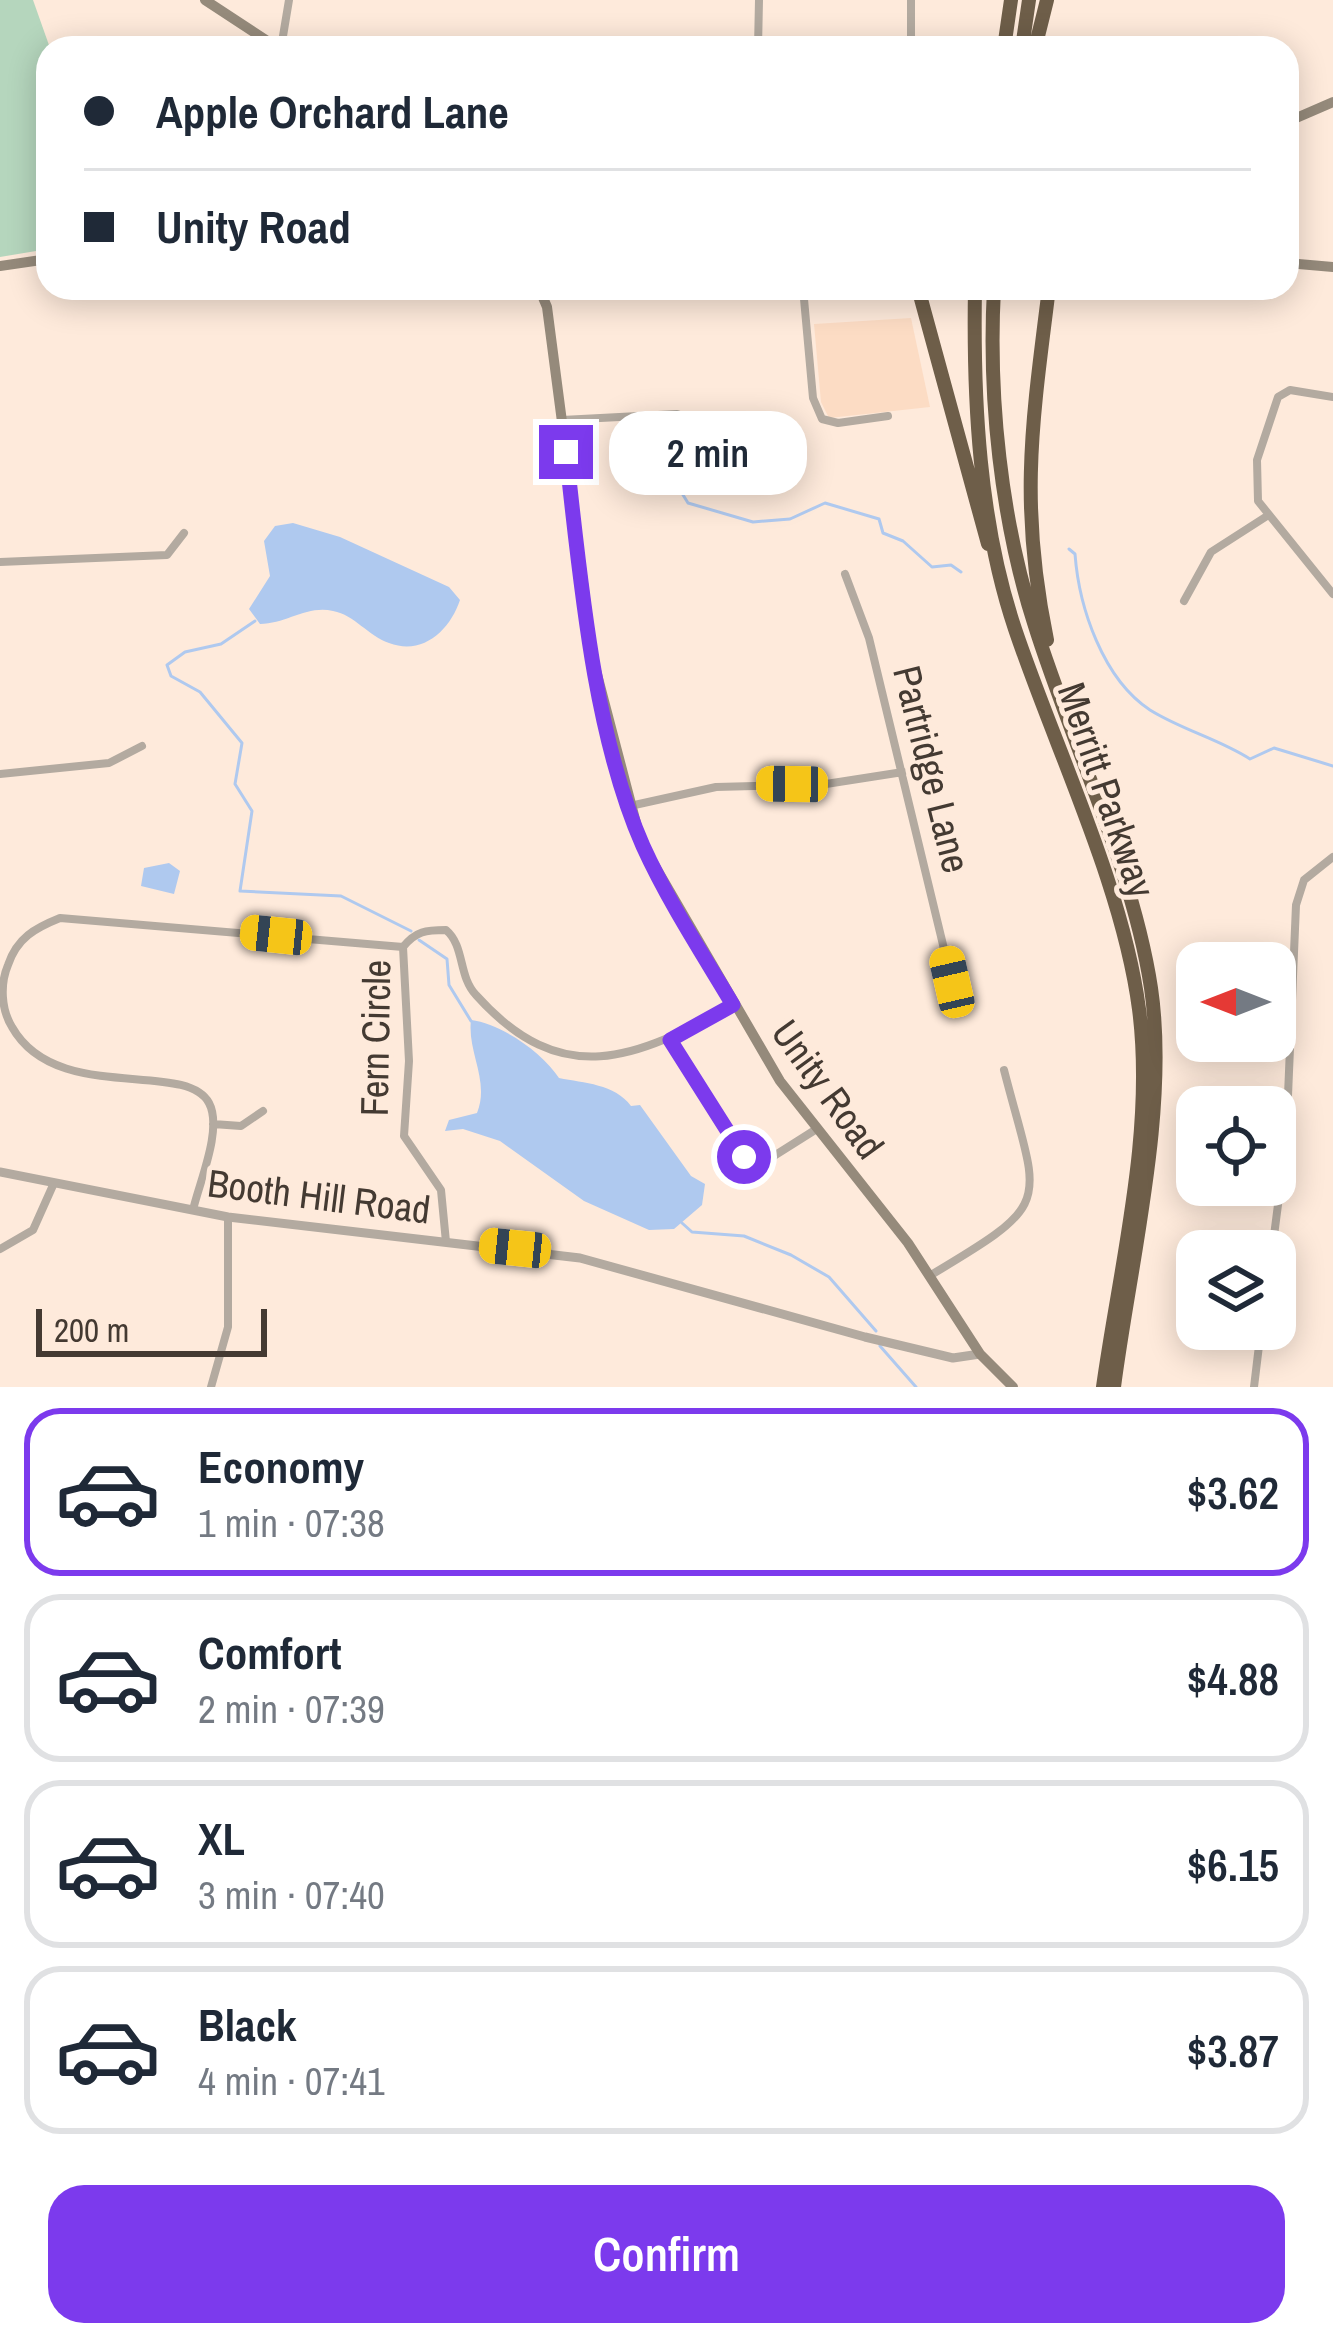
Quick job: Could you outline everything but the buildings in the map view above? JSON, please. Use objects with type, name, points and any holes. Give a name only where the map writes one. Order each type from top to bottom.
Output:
[{"type":"highway","points":[[1002,36],[1007,0]]},
{"type":"highway","points":[[1024,36],[1029,0]]},
{"type":"highway","points":[[1038,36],[1047,0]]},
{"type":"highway","points":[[921,300],[1013,624]]},
{"type":"highway","name":"Merritt Parkway","points":[[975,300],[981,458],[1013,624],[1112,902],[1139,1008],[1140,1128],[1103,1387]]},
{"type":"highway","name":"Merritt Parkway","points":[[994,300],[993,353],[1006,490],[1022,580],[1136,923],[1154,1018],[1154,1101],[1114,1387]]},
{"type":"highway","points":[[1048,300],[1027,494],[1029,544],[1058,692]]},
{"type":"main road","points":[[205,0],[261,36]]},
{"type":"main road","points":[[1299,117],[1333,102]]},
{"type":"main road","points":[[0,266],[36,261]]},
{"type":"main road","points":[[1299,263],[1333,267]]},
{"type":"main road","name":"Unity Road","points":[[544,300],[593,659],[628,807],[658,876],[733,1005],[815,1130],[932,1275],[980,1354],[1013,1387]]},
{"type":"main road","name":"Unity Road","points":[[547,308],[549,300]]},
{"type":"street","points":[[282,36],[289,0]]},
{"type":"street","points":[[758,36],[759,0]]},
{"type":"street","points":[[911,0],[911,36]]},
{"type":"street","points":[[804,300],[813,398],[822,419],[838,423],[888,416]]},
{"type":"street","points":[[1333,397],[1290,390],[1278,397],[1257,460],[1258,501],[1333,594]]},
{"type":"street","points":[[562,420],[676,414],[717,428]]},
{"type":"street","points":[[1184,601],[1211,552],[1267,516]]},
{"type":"street","points":[[0,562],[166,555],[184,533]]},
{"type":"street","name":"Partridge Lane","points":[[845,574],[869,638],[952,982]]},
{"type":"street","points":[[0,774],[109,763],[142,746]]},
{"type":"street","points":[[628,807],[716,787],[826,784],[903,772]]},
{"type":"street","points":[[1275,1230],[1286,1143],[1296,905],[1304,880],[1333,856]]},
{"type":"street","points":[[193,1210],[213,1124],[209,1102],[192,1087],[89,1076],[40,1057],[8,1021],[2,979],[15,948],[33,928],[60,918],[403,947]]},
{"type":"street","name":"Fern Circle","points":[[446,1242],[441,1190],[404,1136],[409,1061],[403,947],[423,930],[446,930],[456,939],[463,975],[476,995],[539,1047],[561,1056],[606,1059],[670,1040],[733,1005]]},
{"type":"street","points":[[670,1040],[752,1164],[761,1165],[815,1130]]},
{"type":"street","points":[[932,1275],[1009,1229],[1024,1214],[1030,1173],[1004,1070]]},
{"type":"street","points":[[213,1124],[241,1126],[263,1111]]},
{"type":"street","name":"Booth Hill Road","points":[[0,1172],[228,1217],[580,1258],[865,1337],[953,1358],[980,1354]]},
{"type":"street","points":[[0,1249],[33,1230],[54,1183]]},
{"type":"street","points":[[211,1387],[228,1327],[228,1217]]},
{"type":"street","points":[[1254,1387],[1258,1350]]},
{"type":"shaded area","points":[[911,318],[930,407],[829,418],[821,402],[814,324]]},
{"type":"green space","points":[[0,0],[33,0],[46,36],[36,36],[36,251],[0,257]]},
{"type":"water","points":[[293,523],[340,537],[449,587],[460,600],[455,611],[434,638],[413,646],[381,640],[333,611],[314,610],[260,624],[249,609],[270,576],[264,541],[275,526]]},
{"type":"water","points":[[169,863],[180,871],[174,894],[141,886],[144,868]]},
{"type":"water","points":[[471,1020],[521,1041],[559,1078],[598,1086],[617,1093],[631,1106],[640,1105],[691,1176],[705,1184],[702,1205],[674,1229],[649,1230],[584,1201],[500,1141],[463,1129],[445,1131],[449,1120],[477,1113],[480,1101]]},
{"type":"waterway","points":[[672,477],[688,503],[753,522],[790,519],[825,503],[879,519],[883,533],[903,541],[932,567],[951,565],[961,572]]},
{"type":"waterway","points":[[1069,549],[1075,554],[1096,641],[1133,697],[1162,717],[1250,759],[1274,748],[1333,766]]},
{"type":"waterway","points":[[255,621],[221,644],[185,652],[167,665],[171,676],[200,692],[242,743],[235,784],[252,811],[240,891],[341,896],[411,931]]},
{"type":"waterway","points":[[419,940],[447,959],[449,985],[471,1021]]},
{"type":"waterway","points":[[682,1223],[692,1232],[744,1236],[791,1255],[829,1277],[876,1331]]},
{"type":"waterway","points":[[880,1346],[916,1387]]},
{"type":"route","points":[[566,452],[593,659],[628,807],[658,876],[733,1005],[670,1040],[744,1157]]}]
